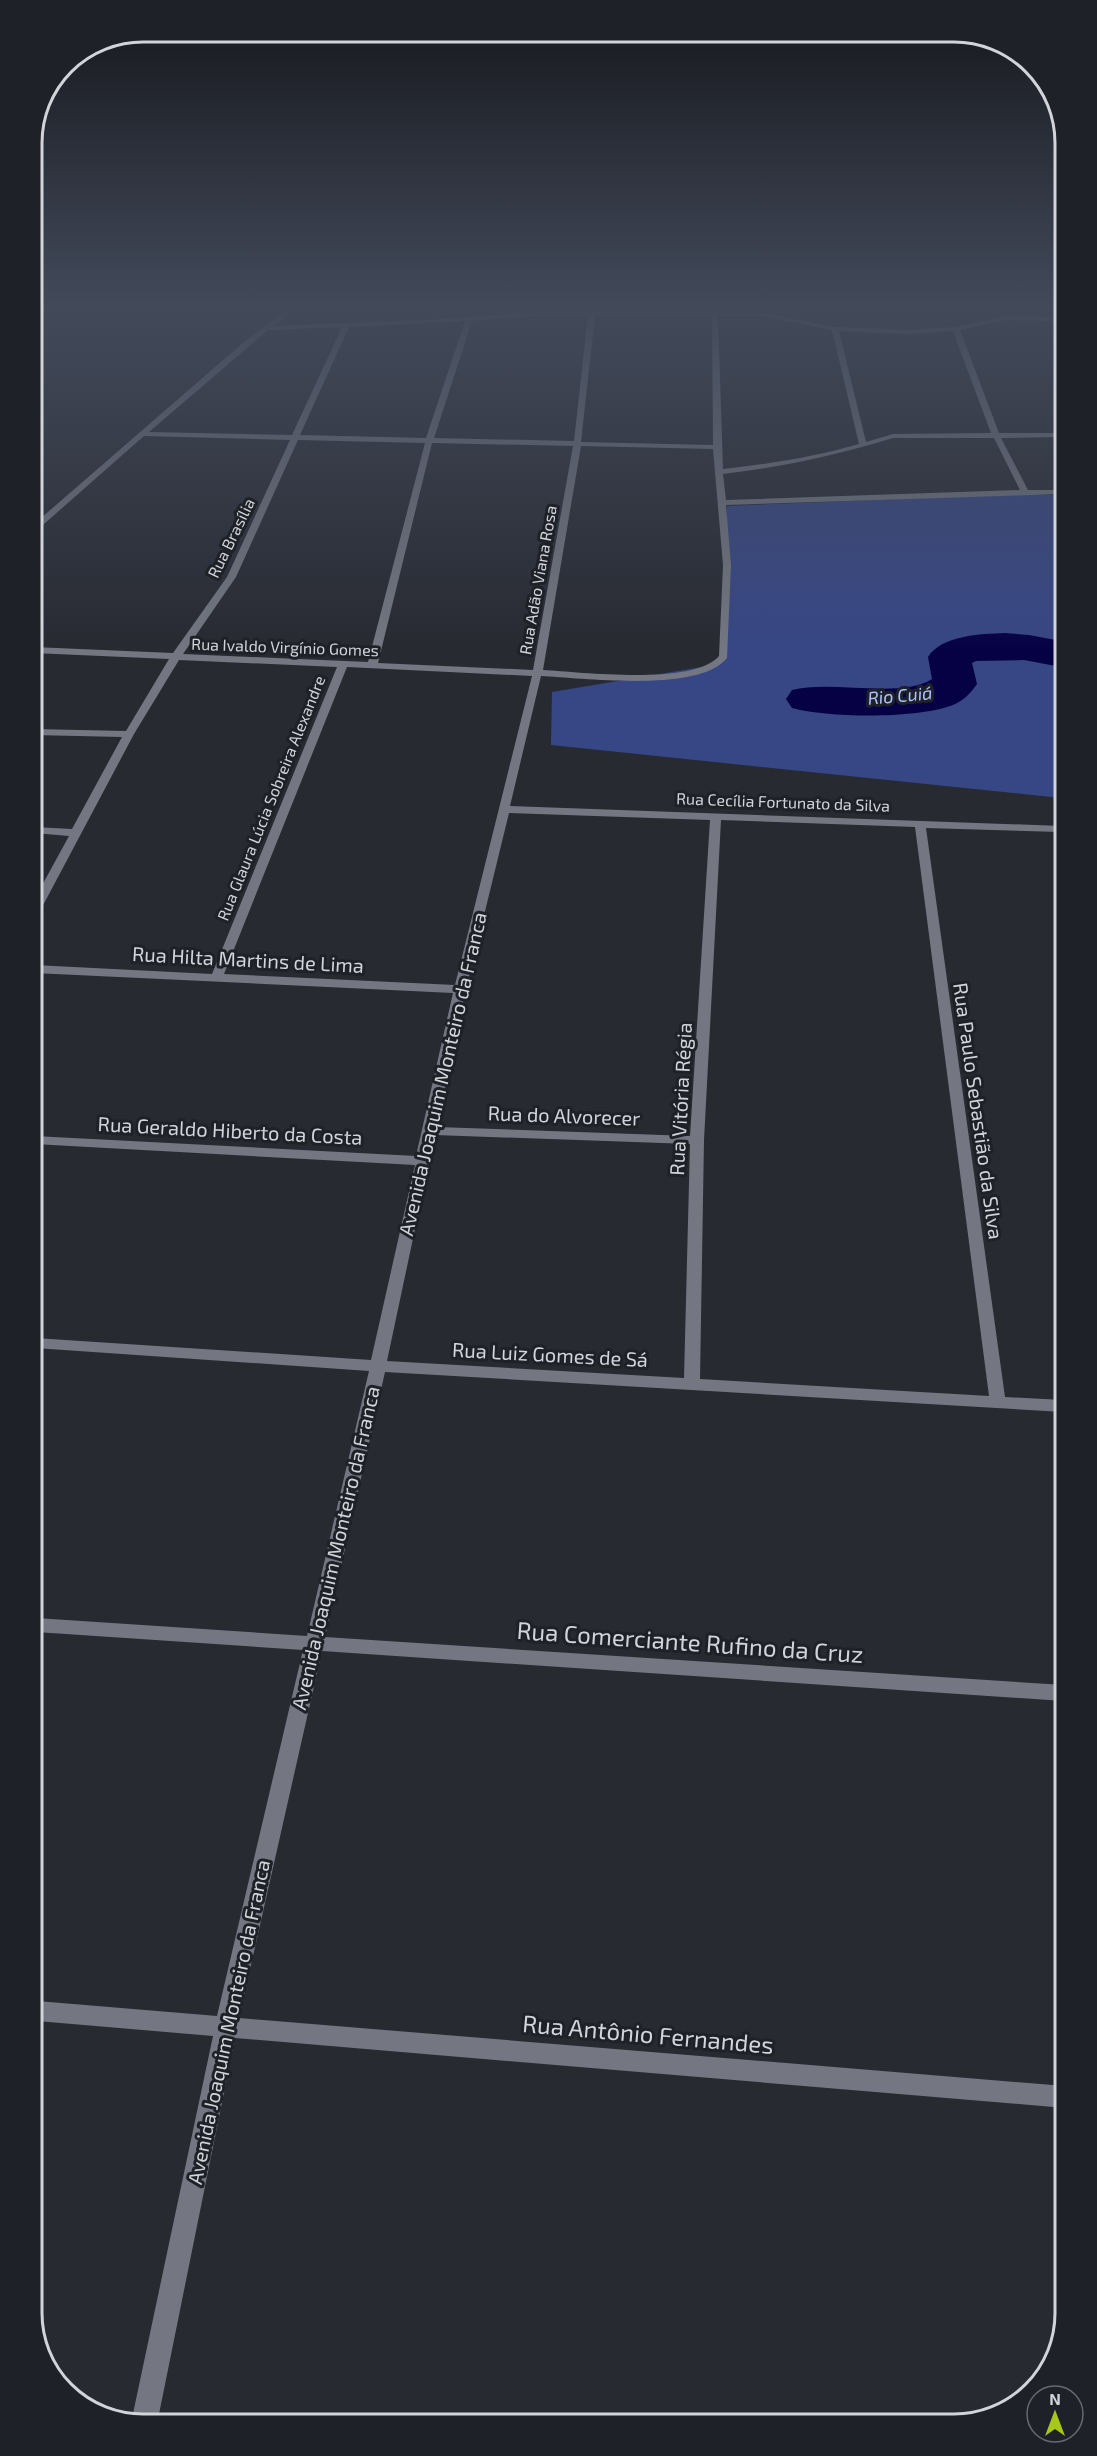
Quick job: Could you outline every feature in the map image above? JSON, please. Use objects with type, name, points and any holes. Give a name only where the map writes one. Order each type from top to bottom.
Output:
[{"type":"street","points":[[42,521],[156,422]]},
{"type":"street","name":"Rua Brasília","points":[[42,896],[129,734],[175,658],[231,577],[301,422]]},
{"type":"street","points":[[372,666],[435,422]]},
{"type":"street","name":"Rua Adão Viana Rosa","points":[[537,674],[580,422]]},
{"type":"street","points":[[717,422],[721,503],[1055,492]]},
{"type":"street","points":[[857,422],[863,446]]},
{"type":"street","points":[[991,422],[1025,492]]},
{"type":"street","points":[[142,434],[717,447]]},
{"type":"street","points":[[719,472],[771,466],[905,435],[1055,435]]},
{"type":"street","name":"Rua Ivaldo Virgínio Gomes","points":[[42,651],[646,678],[709,669],[721,663],[724,656],[727,565],[721,503]]},
{"type":"street","name":"Rua Glaura Lúcia Sobreira Alexandre","points":[[217,977],[343,664]]},
{"type":"street","name":"Avenida Joaquim Monteiro da Franca","points":[[146,2414],[226,2026],[378,1366],[460,989],[537,674]]},
{"type":"street","points":[[42,732],[129,734]]},
{"type":"street","name":"Rua Cecília Fortunato da Silva","points":[[504,809],[1055,829]]},
{"type":"street","name":"Rua Vitória Régia","points":[[692,1384],[697,1140],[716,816]]},
{"type":"street","name":"Rua Paulo Sebastião da Silva","points":[[920,824],[998,1403]]},
{"type":"street","points":[[42,831],[76,833]]},
{"type":"street","name":"Rua Hilta Martins de Lima","points":[[42,969],[460,989]]},
{"type":"street","name":"Rua do Alvorecer","points":[[430,1131],[697,1140]]},
{"type":"street","name":"Rua Geraldo Hiberto da Costa","points":[[42,1140],[424,1161]]},
{"type":"street","name":"Rua Luiz Gomes de Sá","points":[[42,1343],[378,1366],[1055,1406]]},
{"type":"street","name":"Rua Comerciante Rufino da Cruz","points":[[42,1625],[1055,1692]]},
{"type":"street","name":"Rua Antônio Fernandes","points":[[42,2011],[1055,2096]]},
{"type":"shaded area","points":[[998,495],[1055,495],[1055,797],[551,745],[552,692],[720,664],[727,506]]},
{"type":"waterway","name":"Rio Cuiá","points":[[808,699],[897,701],[938,695],[955,684],[949,657],[957,653],[995,646],[1024,647],[1055,653]]}]
